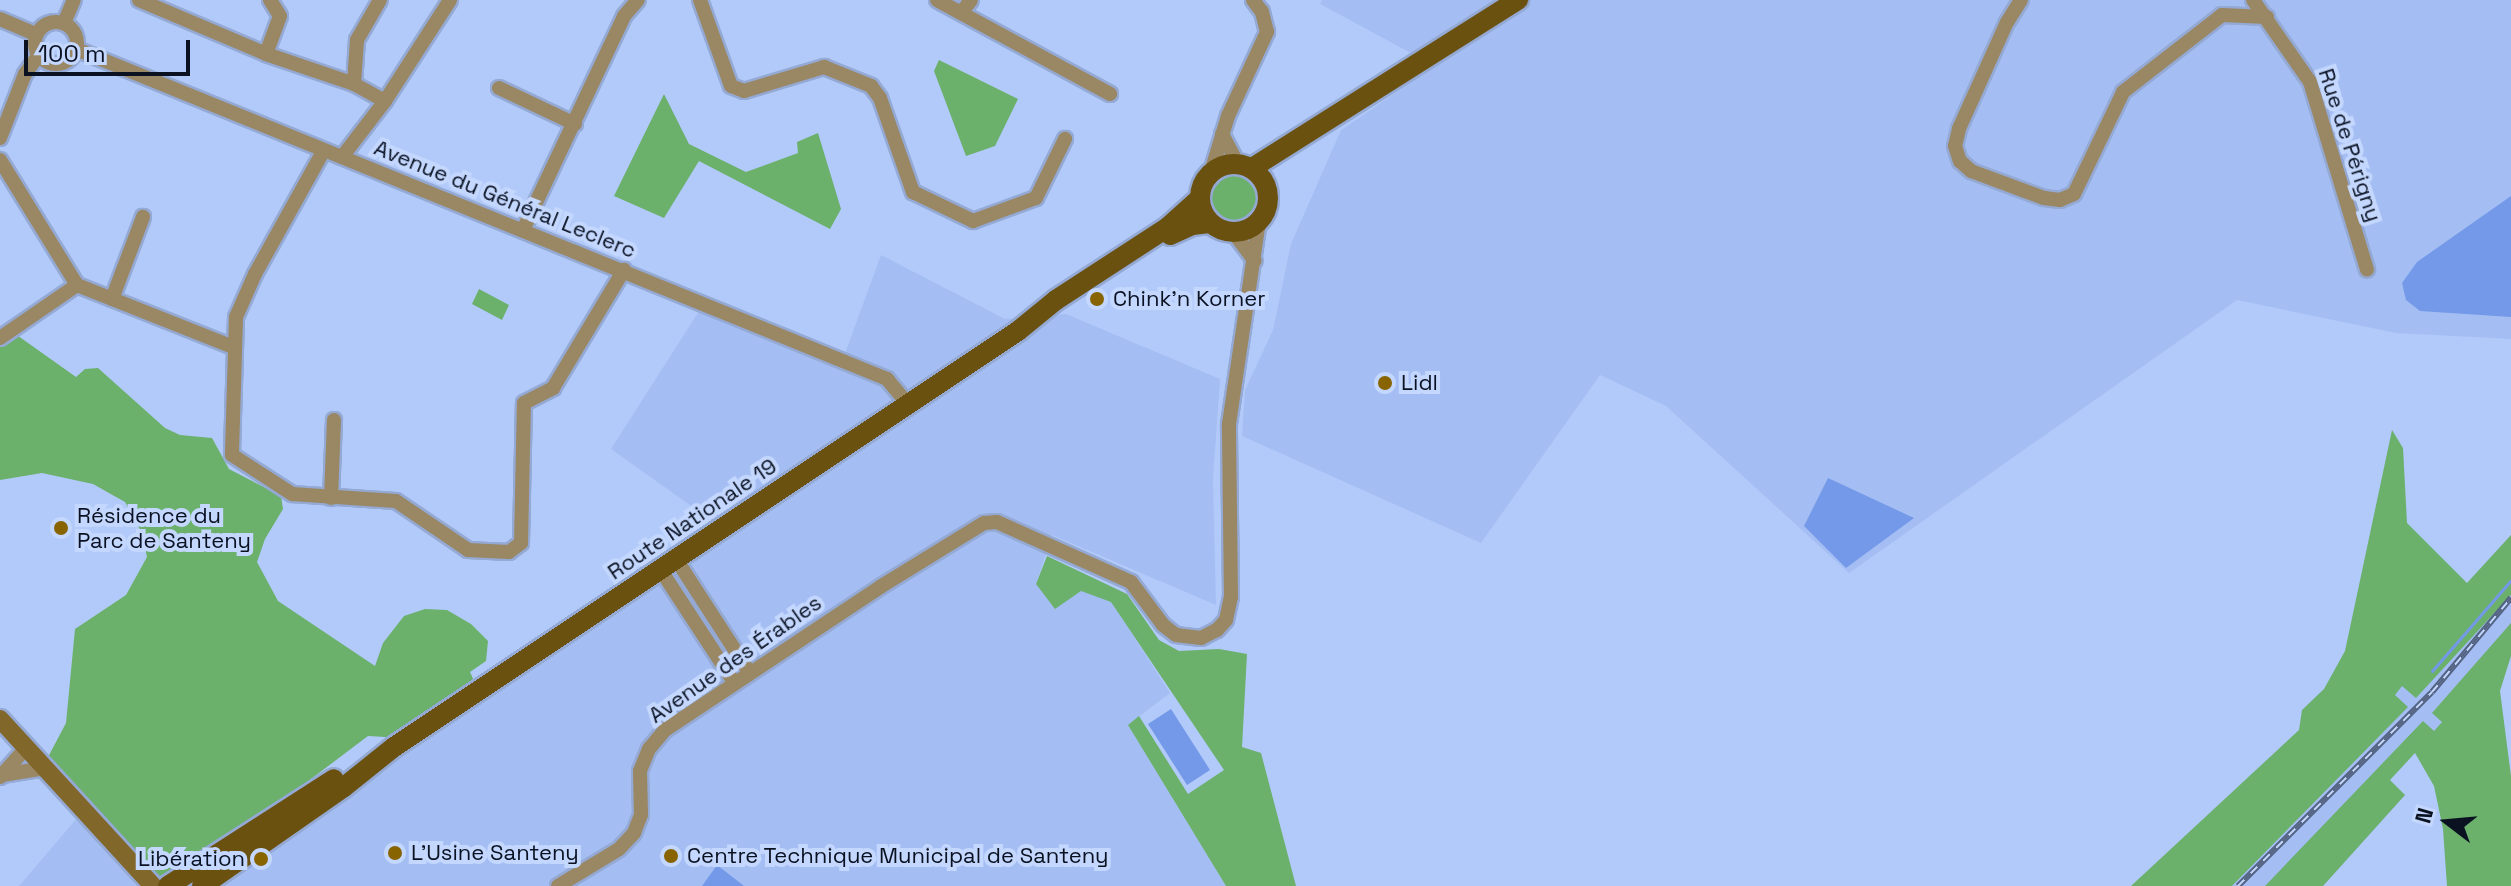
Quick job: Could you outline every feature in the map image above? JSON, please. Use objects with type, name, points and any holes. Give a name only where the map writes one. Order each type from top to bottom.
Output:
[{"type":"main road","points":[[1245,166],[1425,61],[1518,0]]},
{"type":"main road","points":[[1266,185],[1245,166],[1226,164],[1211,172],[1201,188],[1199,199],[1210,223],[1233,232],[1244,231],[1259,221],[1267,208],[1266,185],[1280,163],[1377,100],[1425,61]]},
{"type":"main road","name":"Route Nationale 19","points":[[1018,331],[1056,300],[1168,227],[1199,199]]},
{"type":"main road","name":"Route Nationale 19","points":[[202,886],[344,787],[394,747],[1018,331],[1057,310],[1173,233],[1192,225],[1210,223]]},
{"type":"main road","name":"Route Nationale 19","points":[[168,886],[339,776],[394,747]]},
{"type":"street","points":[[64,23],[74,0]]},
{"type":"street","points":[[139,0],[266,54],[354,84],[385,101]]},
{"type":"street","points":[[266,54],[280,16],[270,0]]},
{"type":"street","points":[[354,84],[357,40],[380,0]]},
{"type":"street","points":[[342,157],[385,101],[450,0]]},
{"type":"street","points":[[523,230],[624,16],[638,0]]},
{"type":"street","points":[[700,0],[731,86],[744,91],[824,67],[871,86],[880,98],[913,192],[973,221],[1036,198],[1065,139]]},
{"type":"street","points":[[937,0],[1110,94]]},
{"type":"street","points":[[961,13],[971,0]]},
{"type":"street","points":[[1211,172],[1222,134],[1267,32],[1262,12],[1253,0]]},
{"type":"street","points":[[2021,0],[1959,129],[1955,146],[1960,161],[1971,171],[2044,198],[2060,200],[2074,194],[2123,92],[2223,8],[2267,17]]},
{"type":"street","name":"Rue de Périgny","points":[[2253,0],[2310,82],[2367,270]]},
{"type":"street","points":[[0,19],[36,34]]},
{"type":"street","points":[[64,23],[75,35],[76,49],[63,64],[49,64],[38,56],[34,45],[36,34],[46,24],[64,23]]},
{"type":"street","name":"Avenue du Général Leclerc","points":[[76,49],[887,379],[908,404]]},
{"type":"street","points":[[0,138],[25,74],[38,56]]},
{"type":"street","points":[[499,88],[575,124]]},
{"type":"street","points":[[1222,134],[1245,166]]},
{"type":"street","points":[[324,150],[251,282],[236,317],[232,455],[292,494],[396,501],[468,550],[509,552],[521,543],[524,403],[553,388],[624,270]]},
{"type":"street","points":[[0,160],[77,285],[235,348]]},
{"type":"street","points":[[112,299],[143,217]]},
{"type":"street","name":"Avenue des Érables","points":[[558,886],[619,849],[634,833],[641,815],[640,771],[649,749],[665,730],[749,672],[984,523],[997,522],[1131,582],[1176,635],[1201,638],[1217,630],[1226,620],[1231,597],[1229,424],[1239,339],[1255,261],[1259,221]]},
{"type":"street","points":[[1233,232],[1255,261]]},
{"type":"street","points":[[0,338],[77,285]]},
{"type":"street","points":[[331,498],[334,420]]},
{"type":"street","points":[[668,564],[749,672]]},
{"type":"street","points":[[668,564],[734,682]]},
{"type":"street","points":[[0,719],[153,886]]},
{"type":"street","points":[[1,776],[26,748]]},
{"type":"street","points":[[1,776],[45,768]]},
{"type":"shaded area","points":[[1322,0],[2511,0],[2511,339],[2396,333],[2237,300],[1849,573],[1666,406],[1600,375],[1481,543],[1242,436],[1245,390],[1273,330],[1291,244],[1341,130],[1435,66],[1320,4]]},
{"type":"shaded area","points":[[2511,196],[2511,317],[2420,311],[2406,300],[2402,283],[2417,262]]},
{"type":"shaded area","points":[[881,255],[1005,319],[1066,314],[1220,379],[1213,479],[1216,605],[1052,535],[1036,584],[1081,591],[1111,601],[1170,693],[1128,725],[1226,886],[218,886],[725,530],[611,449],[703,305],[843,359]]},
{"type":"shaded area","points":[[1828,478],[1914,518],[1846,568],[1804,526]]},
{"type":"shaded area","points":[[2511,535],[2511,656],[2442,722],[2390,780],[2405,795],[2323,886],[2165,886],[2394,664]]},
{"type":"shaded area","points":[[1171,709],[1210,770],[1187,785],[1148,724]]},
{"type":"shaded area","points":[[78,817],[136,886],[19,886]]},
{"type":"shaded area","points":[[717,865],[744,886],[702,886]]},
{"type":"green space","points":[[939,60],[1018,99],[995,146],[966,156],[934,71]]},
{"type":"green space","points":[[664,94],[689,144],[746,172],[798,153],[797,142],[818,133],[841,209],[830,229],[699,161],[664,218],[614,196]]},
{"type":"green space","points":[[1234,173],[1252,180],[1259,198],[1252,216],[1234,223],[1216,216],[1209,198],[1216,180]]},
{"type":"green space","points":[[479,289],[509,305],[502,320],[472,304]]},
{"type":"green space","points":[[14,333],[76,377],[85,369],[98,368],[165,428],[180,435],[212,438],[229,469],[281,496],[283,509],[265,539],[257,562],[278,601],[375,666],[383,643],[404,616],[425,609],[447,610],[471,624],[488,641],[486,661],[470,672],[476,685],[403,738],[368,736],[307,782],[157,880],[47,759],[66,723],[75,629],[126,595],[147,557],[142,533],[125,502],[93,484],[42,473],[0,480],[0,341]]},
{"type":"green space","points":[[2392,430],[2403,448],[2407,523],[2467,583],[2511,535],[2511,595],[2416,698],[2402,686],[2395,695],[2408,707],[2232,886],[2131,886],[2299,730],[2302,710],[2324,689],[2345,651]]},
{"type":"green space","points":[[1047,556],[1127,594],[1159,640],[1179,651],[1219,649],[1247,654],[1242,747],[1261,753],[1296,886],[1226,886],[1128,725],[1139,716],[1188,794],[1224,770],[1111,602],[1081,591],[1055,609],[1036,584]]},
{"type":"green space","points":[[2511,623],[2511,656],[2500,691],[2511,776],[2511,886],[2447,886],[2443,829],[2434,786],[2415,753],[2390,780],[2405,795],[2323,886],[2265,886],[2423,721],[2434,731],[2442,722],[2432,713]]},
{"type":"waterway","points":[[2432,671],[2511,580]]},
{"type":"railway","points":[[2238,886],[2432,692],[2511,598]]},
{"type":"place","name":"Chink'n Korner","points":[[1097,299]]},
{"type":"place","name":"Lidl","points":[[1385,383]]},
{"type":"place","name":"Résidence du Parc de Santeny","points":[[61,528]]},
{"type":"place","name":"L'Usine Santeny","points":[[395,853]]},
{"type":"place","name":"Centre Technique Municipal de Santeny","points":[[671,856]]},
{"type":"place","name":"Libération","points":[[261,859]]}]
